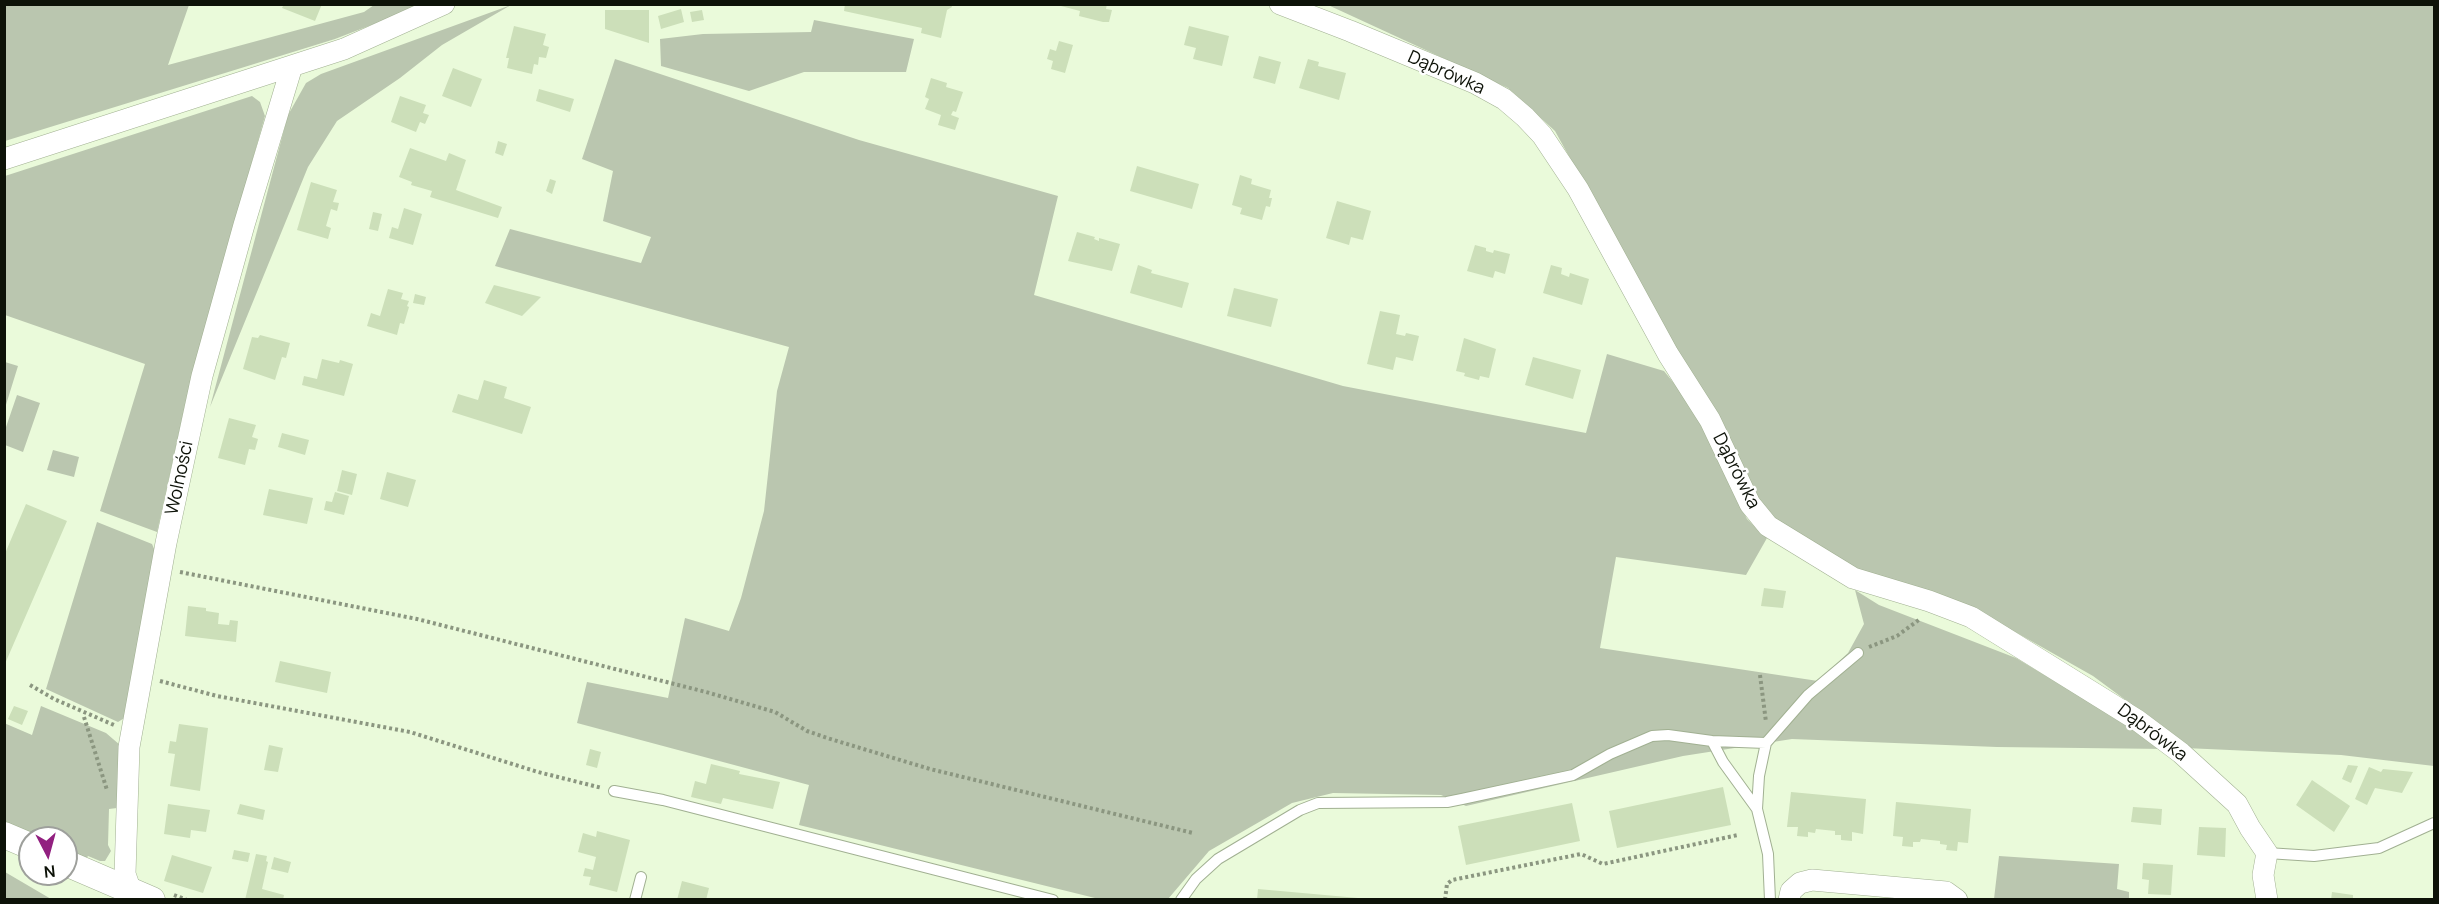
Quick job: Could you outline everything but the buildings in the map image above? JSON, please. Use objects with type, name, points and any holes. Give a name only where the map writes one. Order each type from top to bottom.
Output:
[{"type":"street","points":[[4,159],[344,50],[444,4]]},
{"type":"street","name":"Dąbrówka","points":[[1280,4],[1475,83],[1504,99],[1542,135],[1578,189],[1668,354],[1710,420],[1750,504],[1768,526],[1853,578],[1929,601],[1971,617],[2137,720],[2181,753],[2237,804],[2267,853]]},
{"type":"street","name":"Wolności","points":[[146,896],[125,874],[129,747],[161,569],[202,376],[292,66]]},
{"type":"street","points":[[4,835],[18,841]]},
{"type":"street","points":[[2267,853],[2263,875],[2267,900]]},
{"type":"street","points":[[78,868],[146,896]]},
{"type":"street","points":[[1789,900],[1791,891],[1800,883],[1812,880],[1946,892],[1957,900]]},
{"type":"lane","points":[[1770,900],[1767,854],[1757,809],[1759,776],[1766,743],[1808,695],[1858,653]]},
{"type":"lane","points":[[1181,900],[1196,879],[1218,859],[1300,810],[1318,803],[1437,802],[1462,799],[1573,775],[1610,754],[1652,736],[1668,735],[1712,741],[1766,743]]},
{"type":"lane","points":[[1712,741],[1723,762],[1757,809]]},
{"type":"lane","points":[[614,791],[663,800],[1053,900]]},
{"type":"lane","points":[[2267,853],[2314,856],[2379,848],[2434,823]]},
{"type":"lane","points":[[635,900],[641,877]]},
{"type":"path","points":[[161,569],[417,619],[706,692],[786,716],[807,731],[930,769],[1193,833]]},
{"type":"path","points":[[1858,653],[1879,641],[1897,636],[1915,623],[1929,611],[1929,601]]},
{"type":"path","points":[[1760,675],[1766,711],[1766,743]]},
{"type":"path","points":[[142,678],[229,698],[410,732],[538,772],[614,791]]},
{"type":"path","points":[[30,685],[54,699],[116,726],[134,720]]},
{"type":"path","points":[[84,717],[108,795]]},
{"type":"path","points":[[1445,900],[1447,884],[1452,880],[1581,854],[1603,864],[1738,835]]},
{"type":"path","points":[[146,896],[187,900]]},
{"type":"green space","points":[[5,5],[189,5],[168,65],[364,12],[374,5],[423,5],[335,39],[5,141]]},
{"type":"green space","points":[[511,5],[442,45],[400,78],[337,121],[308,167],[210,407],[288,115],[306,83],[321,74]]},
{"type":"green space","points":[[1328,5],[2434,5],[2434,766],[2341,755],[2185,748],[2162,727],[2093,676],[2017,633],[1922,605],[1789,532],[1764,509],[1555,131],[1508,88]]},
{"type":"green space","points":[[814,20],[914,39],[906,72],[804,72],[749,91],[661,66],[660,39],[703,34],[811,32]]},
{"type":"green space","points":[[615,59],[859,140],[1058,196],[1034,295],[1343,386],[1586,433],[1607,354],[1664,371],[1693,407],[1747,519],[1767,538],[1746,575],[1616,557],[1600,648],[1818,681],[1848,653],[1864,624],[1855,590],[1879,605],[2016,658],[2167,749],[1997,747],[1792,739],[1683,756],[1466,806],[1441,795],[1333,793],[1292,803],[1209,851],[1168,899],[1099,899],[799,825],[809,785],[577,723],[587,682],[668,698],[685,618],[729,631],[741,598],[764,511],[777,391],[789,347],[495,266],[510,229],[641,263],[651,237],[603,221],[613,171],[582,159]]},
{"type":"green space","points":[[252,96],[260,102],[265,116],[191,378],[157,532],[100,511],[145,364],[5,315],[5,176]]},
{"type":"green space","points":[[4,362],[18,366],[5,408]]},
{"type":"green space","points":[[17,395],[40,403],[23,452],[5,445],[5,430]]},
{"type":"green space","points":[[53,450],[79,457],[74,477],[47,470]]},
{"type":"green space","points":[[97,522],[152,544],[155,551],[126,717],[118,722],[46,689]]},
{"type":"green space","points":[[41,706],[106,733],[120,745],[117,808],[109,809],[108,845],[111,851],[105,861],[88,856],[85,860],[78,857],[78,826],[18,826],[18,829],[5,823],[4,723],[32,735]]},
{"type":"green space","points":[[1999,856],[2119,864],[2117,889],[2129,892],[2129,899],[1994,899]]},
{"type":"green space","points":[[5,872],[18,880],[18,886],[29,886],[51,899],[5,899]]}]
